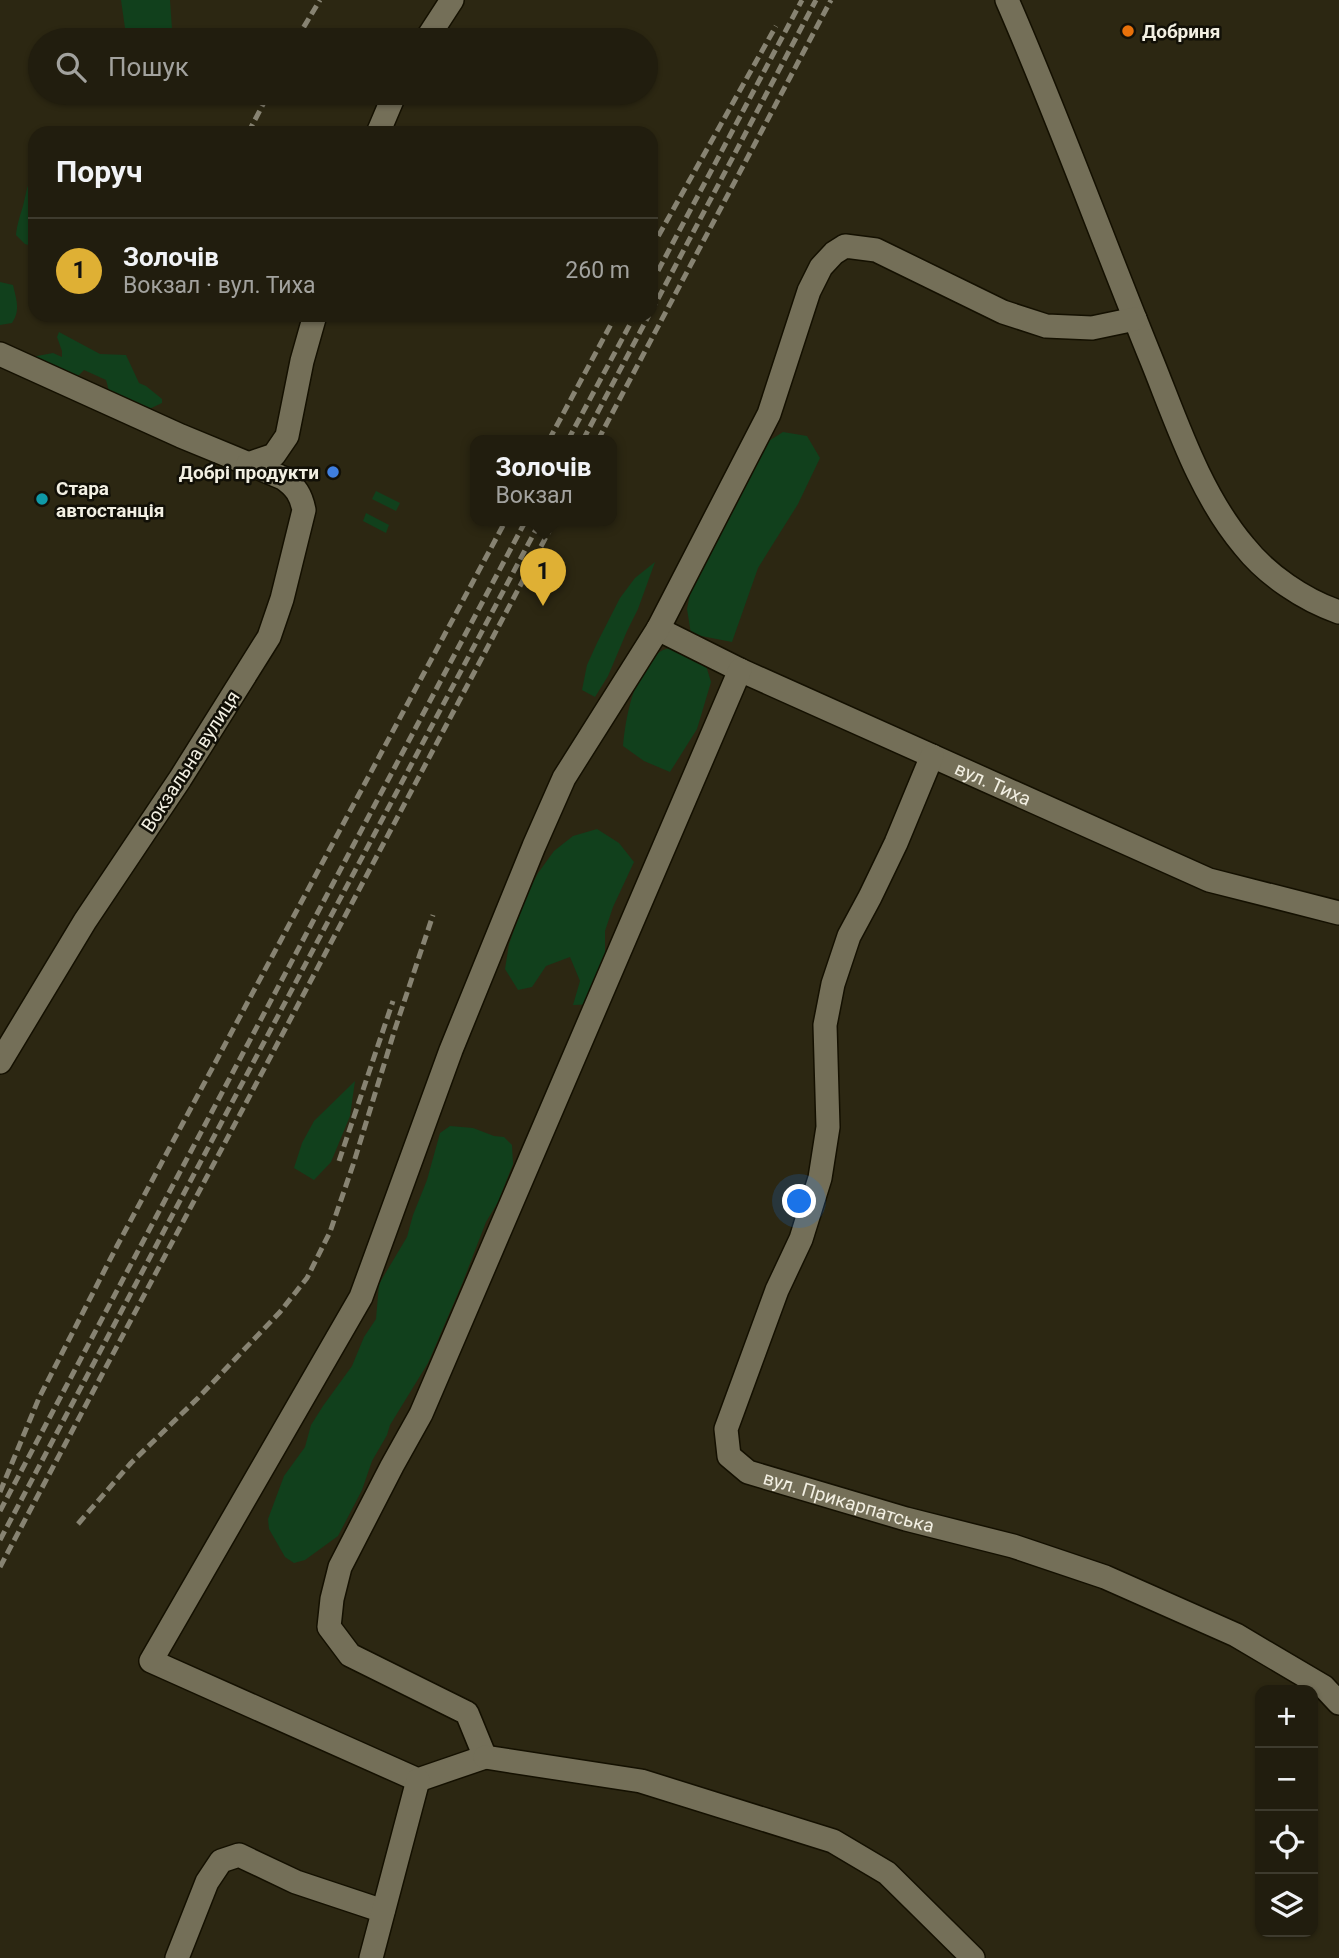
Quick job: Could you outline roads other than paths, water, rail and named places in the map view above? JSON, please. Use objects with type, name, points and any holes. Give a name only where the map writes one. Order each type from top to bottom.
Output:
[{"type":"street","points":[[434,28],[452,0]]},
{"type":"street","points":[[1007,0],[1205,487],[1244,546],[1278,579],[1339,612]]},
{"type":"street","points":[[381,126],[390,105]]},
{"type":"street","points":[[972,1958],[887,1873],[833,1841],[641,1781],[485,1758],[418,1780],[151,1661],[360,1297],[451,1051],[564,778],[658,629],[769,414],[809,290],[821,267],[845,246],[876,250],[1003,312],[1046,326],[1092,328],[1135,319]]},
{"type":"street","points":[[248,464],[274,455],[287,436],[302,360],[313,322]]},
{"type":"street","name":"Вокзальна вулиця","points":[[0,354],[181,436],[283,478],[293,485],[301,496],[304,510],[282,599],[269,637],[180,779],[85,921],[0,1062]]},
{"type":"street","name":"вул. Тиха","points":[[658,629],[740,670],[1209,880],[1339,913]]},
{"type":"street","points":[[485,1758],[467,1713],[350,1655],[330,1627],[332,1598],[340,1567],[421,1414],[740,670]]},
{"type":"street","name":"вул. Прикарпатська","points":[[932,755],[896,843],[849,936],[833,984],[825,1026],[828,1127],[820,1178],[801,1239],[777,1290],[726,1429],[729,1456],[748,1472],[906,1520],[1013,1546],[1105,1577],[1236,1634],[1324,1687],[1339,1703]]},
{"type":"street","points":[[371,1958],[418,1780]]},
{"type":"street","points":[[177,1958],[207,1882],[221,1861],[239,1855],[296,1882],[383,1911]]},
{"type":"railway","points":[[303,28],[320,0]]},
{"type":"railway","points":[[658,271],[802,0]]},
{"type":"railway","points":[[658,299],[816,0]]},
{"type":"railway","points":[[601,435],[831,0]]},
{"type":"railway","points":[[658,237],[776,26]]},
{"type":"railway","points":[[252,126],[263,105]]},
{"type":"railway","points":[[552,435],[612,322]]},
{"type":"railway","points":[[571,435],[631,322]]},
{"type":"railway","points":[[586,435],[645,322]]},
{"type":"railway","points":[[0,1492],[39,1398],[117,1246],[503,526]]},
{"type":"railway","points":[[0,1511],[523,526]]},
{"type":"railway","points":[[0,1540],[538,526]]},
{"type":"railway","points":[[0,1567],[552,526]]},
{"type":"railway","points":[[78,1524],[131,1463],[280,1312],[307,1278],[330,1232],[433,915]]},
{"type":"railway","points":[[339,1161],[393,1001]]},
{"type":"place","name":"Добриня","points":[[1128,31]]},
{"type":"place","name":"Добрі продукти","points":[[333,472]]},
{"type":"place","name":"Стара автостанція","points":[[42,499]]},
{"type":"place","name":"Золочів","points":[[543,606]]}]
